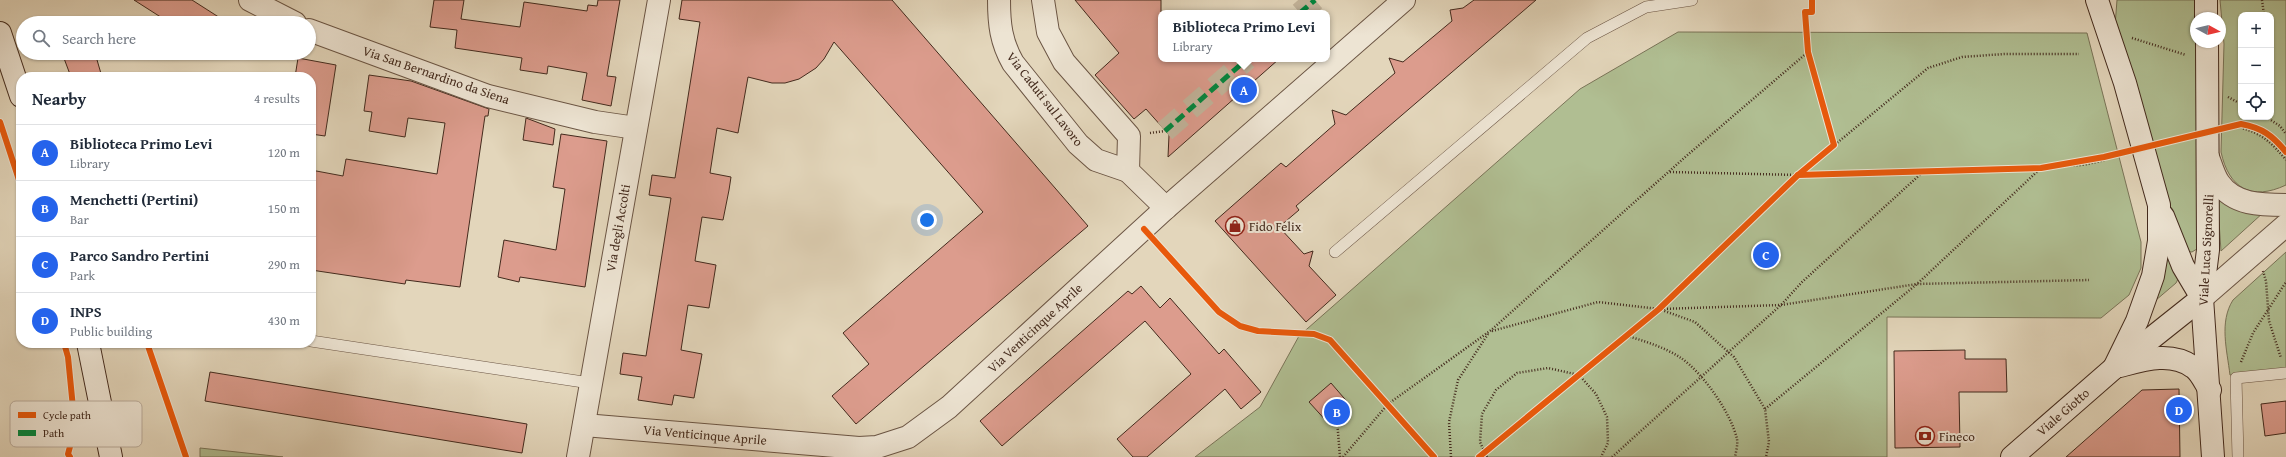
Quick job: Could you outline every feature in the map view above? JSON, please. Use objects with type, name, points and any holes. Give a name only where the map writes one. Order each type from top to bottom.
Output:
[{"type":"street","points":[[250,0],[281,16]]},
{"type":"street","name":"Via degli Accolti","points":[[578,457],[659,0]]},
{"type":"street","name":"Via Caduti sul Lavoro","points":[[999,0],[999,28],[1005,49],[1013,62],[1078,144],[1096,160],[1128,171],[1166,208]]},
{"type":"street","points":[[1043,0],[1048,32],[1064,62],[1129,136],[1128,171]]},
{"type":"street","name":"Via Venticinque Aprile","points":[[584,425],[859,448],[877,447],[908,437],[949,407],[1166,208],[1404,0]]},
{"type":"street","points":[[2097,0],[2144,148],[2159,205],[2183,266],[2202,298]]},
{"type":"street","points":[[2108,31],[2110,0]]},
{"type":"street","points":[[2206,0],[2206,12]]},
{"type":"street","points":[[0,33],[16,81]]},
{"type":"street","name":"Via San Bernardino da Siena","points":[[316,33],[488,96],[595,122],[636,128]]},
{"type":"street","name":"Viale Luca Signorelli","points":[[2207,52],[2208,250],[2202,298],[2210,390],[2213,457]]},
{"type":"street","points":[[2208,157],[2218,182],[2232,198],[2260,205],[2286,206]]},
{"type":"street","points":[[2114,368],[2137,321],[2153,276],[2159,241],[2159,205]]},
{"type":"street","name":"Viale Giotto","points":[[2012,457],[2114,368],[2202,298],[2286,225]]},
{"type":"street","points":[[89,348],[100,401]]},
{"type":"street","name":"Viale Giotto","points":[[2114,368],[2153,358],[2179,359],[2194,367],[2210,390]]},
{"type":"street","points":[[109,447],[111,457]]},
{"type":"lane","points":[[1335,252],[1587,38],[1646,7],[1692,0]]},
{"type":"lane","points":[[316,342],[590,383]]},
{"type":"lane","points":[[2238,457],[2236,378],[2285,367]]},
{"type":"path","points":[[2262,0],[2264,12]]},
{"type":"path","points":[[1806,29],[1808,52],[1834,145]]},
{"type":"path","points":[[2108,31],[2207,52]]},
{"type":"path","points":[[1343,457],[1388,404],[1490,331],[1669,172],[1808,52]]},
{"type":"path","points":[[1479,457],[1659,309],[1798,175],[1928,68],[1962,58],[2004,54],[2079,54]]},
{"type":"path","points":[[2271,120],[2280,126],[2286,134]]},
{"type":"path","points":[[2286,152],[2278,142],[2259,127],[2241,124],[2242,128],[2256,132],[2263,136],[2277,148],[2286,160]]},
{"type":"path","points":[[1765,409],[1917,284],[2041,168],[2144,148]]},
{"type":"path","points":[[1669,172],[1798,175],[2041,168],[2104,157],[2105,160],[2069,166],[2066,164]]},
{"type":"path","points":[[1612,457],[1781,305],[1802,282],[1925,171]]},
{"type":"path","points":[[1144,228],[1219,312],[1240,326],[1258,330],[1314,334],[1330,340],[1434,457]]},
{"type":"path","points":[[2262,269],[2266,281],[2268,321],[2285,367]]},
{"type":"path","points":[[1452,457],[1449,422],[1458,380],[1490,331],[1598,302],[1659,309],[1781,305],[1917,284],[2089,280]]},
{"type":"path","points":[[2236,378],[2253,333],[2286,282]]},
{"type":"path","points":[[1659,309],[1695,322],[1734,357],[1765,409],[1769,442],[1766,457]]},
{"type":"path","points":[[1627,336],[1648,342],[1681,358],[1702,377],[1724,408],[1737,439],[1735,457]]},
{"type":"path","points":[[1487,457],[1480,442],[1482,414],[1496,390],[1517,373],[1548,368],[1579,375],[1596,394],[1607,417],[1608,443],[1601,457]]},
{"type":"path","points":[[1337,420],[1340,457]]},
{"type":"green space","points":[[2117,0],[2197,0],[2197,12],[2190,12],[2190,48],[2200,48],[2200,247],[2192,252],[2184,251],[2165,200],[2115,26]]},
{"type":"green space","points":[[2220,0],[2286,0],[2286,185],[2274,190],[2263,192],[2244,188],[2236,183],[2230,175],[2221,152],[2224,48],[2226,48],[2226,12],[2221,12]]},
{"type":"green space","points":[[1678,32],[2087,33],[2141,242],[2141,268],[2129,295],[2101,318],[1887,317],[1887,457],[1195,457],[1260,407],[1299,336],[1580,89]]},
{"type":"green space","points":[[2217,192],[2264,212],[2221,251]]},
{"type":"green space","points":[[2167,241],[2178,279],[2176,283],[2149,306]]},
{"type":"green space","points":[[2286,252],[2286,370],[2230,375],[2225,327],[2226,317],[2233,300]]},
{"type":"green space","points":[[200,448],[283,457],[200,457]]},
{"type":"building","points":[[134,0],[192,0],[217,16],[159,16]]},
{"type":"building","points":[[434,0],[464,0],[461,19],[520,27],[524,2],[587,11],[588,5],[597,6],[598,0],[620,0],[607,76],[616,77],[611,106],[582,100],[587,73],[548,66],[547,74],[520,70],[522,58],[455,48],[457,30],[430,27]]},
{"type":"building","points":[[682,0],[892,0],[1088,226],[856,424],[832,396],[869,364],[843,333],[983,212],[834,42],[824,59],[816,68],[799,79],[785,83],[772,83],[748,77],[738,133],[717,128],[710,173],[731,177],[723,220],[702,217],[695,261],[716,265],[709,308],[688,305],[681,350],[702,354],[694,398],[674,395],[672,405],[638,400],[642,377],[620,374],[623,353],[646,356],[671,198],[649,195],[652,175],[675,178],[700,22],[679,19]]},
{"type":"building","points":[[1075,0],[1161,0],[1161,10],[1158,10],[1158,62],[1276,62],[1168,157],[1169,135],[1146,109],[1134,119],[1095,75],[1119,53]]},
{"type":"building","points":[[1474,0],[1536,0],[1296,206],[1299,210],[1279,227],[1304,254],[1313,251],[1309,266],[1336,295],[1306,322],[1215,221],[1281,163],[1286,167],[1335,124],[1332,110],[1346,115],[1395,73],[1389,58],[1403,62],[1452,21],[1450,10],[1463,8]]},
{"type":"building","points":[[65,60],[97,60],[101,72],[69,72]]},
{"type":"building","points":[[298,60],[309,60],[336,65],[325,136],[316,135],[316,72],[296,72]]},
{"type":"building","points":[[369,75],[411,81],[489,109],[488,116],[485,116],[460,287],[406,280],[405,284],[316,271],[316,171],[343,176],[346,159],[437,174],[445,123],[408,118],[405,137],[369,131],[372,112],[364,111]]},
{"type":"building","points":[[526,118],[555,129],[553,145],[523,140]]},
{"type":"building","points":[[561,134],[607,141],[585,287],[520,277],[519,282],[498,277],[504,240],[556,250],[565,189],[553,187]]},
{"type":"building","points":[[1141,286],[1160,308],[1170,298],[1219,354],[1224,349],[1261,392],[1241,409],[1225,389],[1147,457],[1133,457],[1117,439],[1191,374],[1145,321],[1002,446],[980,421],[1128,291],[1132,294]]},
{"type":"building","points":[[1965,350],[1965,359],[2006,359],[2007,392],[1959,392],[1960,447],[1895,448],[1894,351]]},
{"type":"building","points":[[210,372],[527,424],[522,453],[205,401]]},
{"type":"building","points":[[1331,383],[1350,405],[1329,424],[1309,402]]},
{"type":"building","points":[[2179,389],[2180,457],[2066,457],[2142,390]]},
{"type":"building","points":[[2286,401],[2286,433],[2265,436],[2261,404]]},
{"type":"tunnel","points":[[1303,10],[1315,0]]},
{"type":"tunnel","points":[[1165,131],[1244,62]]},
{"type":"marked path","points":[[1303,10],[1315,0]]},
{"type":"marked path","points":[[1165,131],[1244,62]]},
{"type":"cycle path","points":[[1479,457],[1659,309],[1798,175],[1834,145],[1808,52],[1805,12],[1812,12],[1812,0]]},
{"type":"cycle path","points":[[0,122],[16,171]]},
{"type":"cycle path","points":[[1798,175],[2041,168],[2104,157],[2241,124],[2266,133],[2286,152]]},
{"type":"cycle path","points":[[1144,229],[1219,312],[1240,326],[1258,331],[1314,334],[1330,340],[1434,457]]},
{"type":"cycle path","points":[[65,348],[68,357],[72,401]]},
{"type":"cycle path","points":[[149,348],[186,457]]},
{"type":"cycle path","points":[[70,447],[68,454],[70,457]]},
{"type":"place","name":"Biblioteca Primo Levi","points":[[1244,90]]},
{"type":"place","name":"Fido Felix","points":[[1235,226]]},
{"type":"place","name":"Parco Sandro Pertini","points":[[1766,255]]},
{"type":"place","name":"INPS","points":[[2179,410]]},
{"type":"place","name":"Menchetti (Pertini)","points":[[1337,412]]},
{"type":"place","name":"Fineco","points":[[1925,436]]}]
